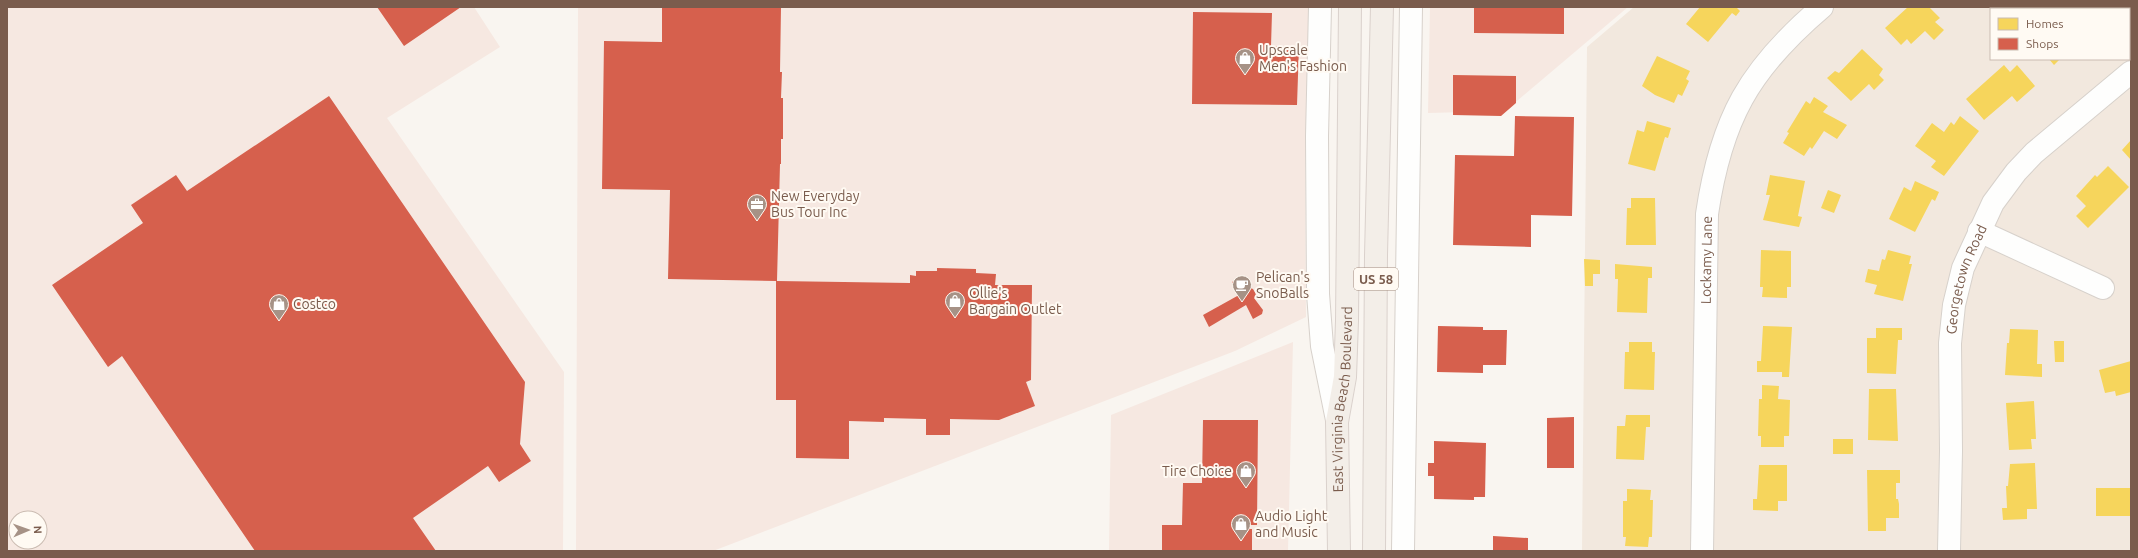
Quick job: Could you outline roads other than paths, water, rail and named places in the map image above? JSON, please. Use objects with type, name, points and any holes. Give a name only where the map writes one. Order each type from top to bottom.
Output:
[{"type":"main road","name":"East Virginia Beach Boulevard","points":[[1339,551],[1340,500],[1337,422],[1345,377],[1348,321],[1350,7]]},
{"type":"main road","name":"East Virginia Beach Boulevard","points":[[1374,551],[1376,248],[1382,7]]},
{"type":"street","points":[[1320,7],[1316,136],[1318,294],[1322,346],[1337,422]]},
{"type":"street","points":[[1404,551],[1411,7]]},
{"type":"street","name":"Lockamy Lane","points":[[1702,551],[1707,214],[1713,174],[1737,106],[1758,73],[1782,43],[1822,7]]},
{"type":"street","name":"Georgetown Road","points":[[1949,551],[1951,451],[1950,343],[1954,305],[1961,275],[1979,231],[1993,203],[2016,172],[2034,153],[2131,72]]},
{"type":"street","points":[[1979,231],[2103,288]]},
{"type":"street","points":[[1331,551],[1340,500]]},
{"type":"place","name":"Upscale Men's Fashion","points":[[1245,75]]},
{"type":"place","name":"New Everyday Bus Tour Inc","points":[[757,221]]},
{"type":"place","name":"Pelican's SnoBalls","points":[[1242,302]]},
{"type":"place","name":"Ollie's Bargain Outlet","points":[[955,318]]},
{"type":"place","name":"Costco","points":[[279,321]]},
{"type":"place","name":"Tire Choice","points":[[1246,488]]},
{"type":"place","name":"Audio Light and Music","points":[[1241,541]]}]
